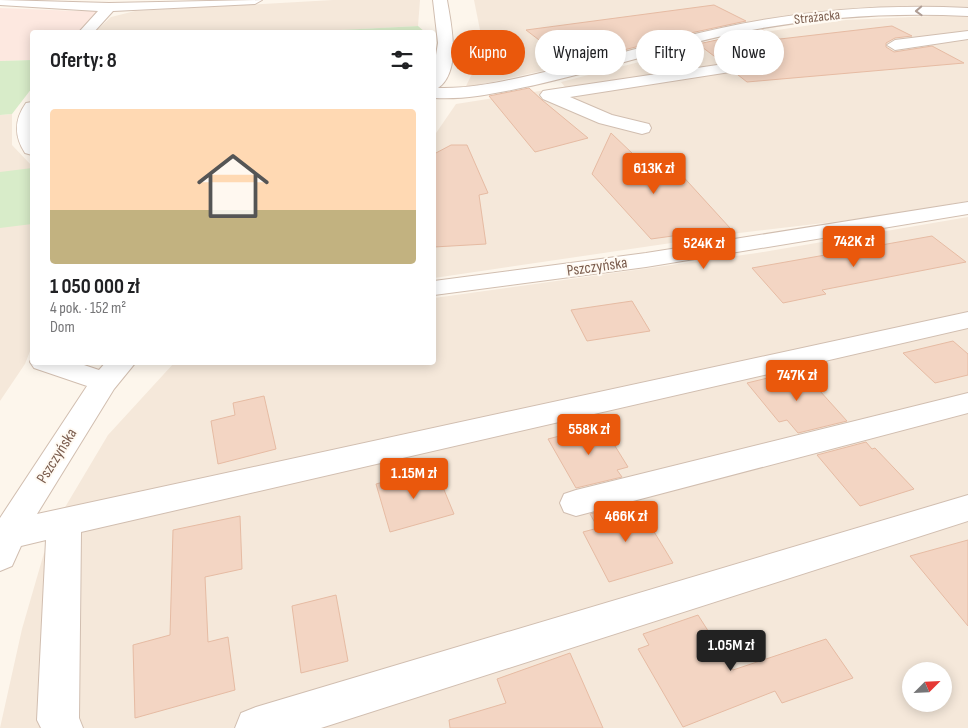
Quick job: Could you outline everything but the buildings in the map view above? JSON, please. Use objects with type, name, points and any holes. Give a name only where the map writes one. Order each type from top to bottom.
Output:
[{"type":"street","points":[[0,1],[104,5],[255,0]]},
{"type":"street","points":[[436,80],[448,51],[440,0]]},
{"type":"street","points":[[87,30],[104,5]]},
{"type":"street","name":"Strażacka","points":[[441,94],[466,92],[566,73],[740,27],[812,16],[938,10],[968,12]]},
{"type":"street","points":[[895,45],[968,35]]},
{"type":"street","points":[[466,92],[549,95],[714,70]]},
{"type":"street","points":[[549,95],[574,103],[621,126],[642,128]]},
{"type":"street","points":[[30,112],[25,124],[26,140],[30,146]]},
{"type":"street","name":"Pszczyńska","points":[[436,288],[646,260],[968,208]]},
{"type":"street","points":[[4,545],[64,522],[968,320]]},
{"type":"street","points":[[65,365],[114,372]]},
{"type":"street","name":"Pszczyńska","points":[[4,545],[114,372]]},
{"type":"street","points":[[576,503],[968,403]]},
{"type":"street","points":[[256,728],[968,508]]},
{"type":"street","points":[[62,728],[58,720],[64,522]]},
{"type":"shaded area","points":[[333,0],[420,0],[418,26],[341,30],[97,30],[111,17],[135,11]]},
{"type":"shaded area","points":[[474,0],[968,0],[968,8],[943,6],[863,9],[766,19],[704,32],[704,30],[636,30],[636,49],[626,51],[626,30],[535,30],[535,72],[525,75],[525,30],[480,30]]},
{"type":"shaded area","points":[[0,8],[77,11],[99,9],[82,30],[30,30],[30,60],[0,61]]},
{"type":"shaded area","points":[[968,16],[968,201],[884,216],[739,233],[436,278],[436,133],[456,104],[565,87],[561,82],[588,75],[626,75],[626,65],[636,63],[636,75],[704,75],[704,45],[714,43],[714,75],[784,75],[784,30],[778,30],[846,20]]},
{"type":"shaded area","points":[[472,75],[523,75],[465,88]]},
{"type":"shaded area","points":[[12,114],[12,145],[30,164],[30,351],[25,364],[0,401],[0,115]]},
{"type":"shaded area","points":[[968,217],[968,728],[0,728],[22,629],[44,553],[95,513],[64,509],[108,435],[172,365],[436,365],[436,298],[757,253]]},
{"type":"green space","points":[[418,26],[423,30],[341,30]]},
{"type":"green space","points":[[30,60],[30,91],[12,114],[0,115],[0,61]]},
{"type":"green space","points":[[30,168],[30,224],[0,228],[0,172]]}]
